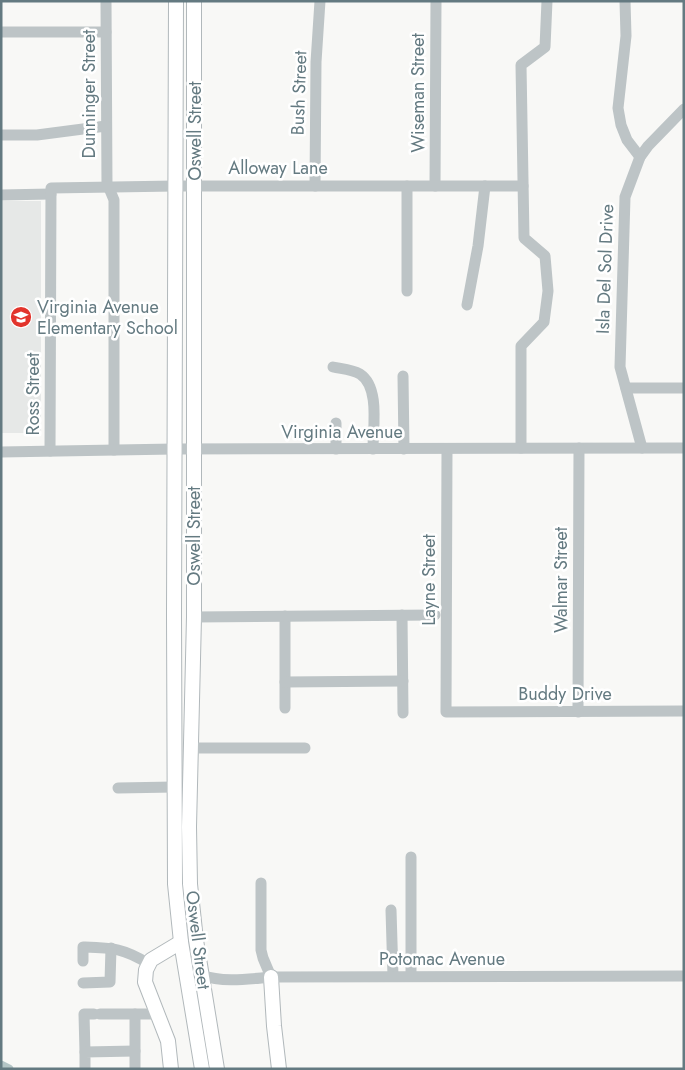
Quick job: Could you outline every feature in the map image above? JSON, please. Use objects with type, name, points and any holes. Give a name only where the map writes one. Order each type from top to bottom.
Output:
[{"type":"main road","name":"Oswell Street","points":[[176,1],[175,884],[181,942],[202,1069]]},
{"type":"main road","name":"Oswell Street","points":[[194,1],[194,617],[189,826],[190,884],[201,975],[217,1069]]},
{"type":"main road","points":[[174,661],[184,725],[184,740],[186,745],[191,748]]},
{"type":"main road","name":"Oswell Street","points":[[149,964],[155,957],[181,942]]},
{"type":"main road","points":[[149,964],[146,970],[145,982],[168,1041],[171,1069]]},
{"type":"main road","points":[[271,977],[279,1069]]},
{"type":"street","name":"Dunninger Street","points":[[106,1],[108,187],[114,200],[114,450]]},
{"type":"street","name":"Bush Street","points":[[315,186],[316,62],[320,1]]},
{"type":"street","name":"Wiseman Street","points":[[435,186],[436,1]]},
{"type":"street","points":[[521,448],[521,346],[544,322],[548,291],[545,256],[524,238],[521,65],[545,47],[547,1]]},
{"type":"street","points":[[625,1],[626,36],[618,108],[626,140],[640,157]]},
{"type":"street","points":[[1,32],[106,32]]},
{"type":"street","name":"Isla Del Sol Drive","points":[[642,448],[620,367],[624,197],[640,157],[648,146],[684,109]]},
{"type":"street","points":[[1,135],[37,135],[106,126]]},
{"type":"street","points":[[467,305],[478,246],[480,185]]},
{"type":"street","points":[[407,186],[407,291]]},
{"type":"street","name":"Alloway Lane","points":[[1,195],[108,187],[523,186]]},
{"type":"street","name":"Ross Street","points":[[50,451],[51,191]]},
{"type":"street","points":[[333,367],[345,368],[359,374],[371,386],[373,396],[373,449]]},
{"type":"street","points":[[403,376],[404,449]]},
{"type":"street","points":[[626,388],[684,388]]},
{"type":"street","points":[[336,422],[336,449]]},
{"type":"street","name":"Walmar Street","points":[[578,712],[579,448]]},
{"type":"street","name":"Virginia Avenue","points":[[1,452],[174,449],[684,448]]},
{"type":"street","name":"Layne Street","points":[[446,712],[447,449]]},
{"type":"street","points":[[402,615],[403,712]]},
{"type":"street","points":[[194,617],[435,615]]},
{"type":"street","points":[[285,616],[285,708]]},
{"type":"street","points":[[285,682],[403,681]]},
{"type":"street","name":"Buddy Drive","points":[[446,712],[684,711]]},
{"type":"street","points":[[191,748],[305,748]]},
{"type":"street","points":[[118,788],[174,787]]},
{"type":"street","points":[[411,857],[411,976]]},
{"type":"street","points":[[261,883],[261,950],[271,977]]},
{"type":"street","points":[[392,910],[393,976]]},
{"type":"street","points":[[82,961],[83,947],[111,948],[130,952],[149,964]]},
{"type":"street","points":[[83,983],[110,982],[111,948]]},
{"type":"street","name":"Potomac Avenue","points":[[201,975],[226,980],[271,977],[684,976]]},
{"type":"street","points":[[85,1069],[84,1014],[158,1014]]},
{"type":"street","points":[[135,1014],[135,1069]]},
{"type":"street","points":[[85,1052],[135,1051]]},
{"type":"shaded area","name":"Virginia Avenue Elementary School","points":[[1,201],[41,201],[41,433],[1,433]]},
{"type":"waterway","points":[[1,1065],[9,1069]]},
{"type":"place","name":"Virginia Avenue Elementary School","points":[[21,317]]}]
